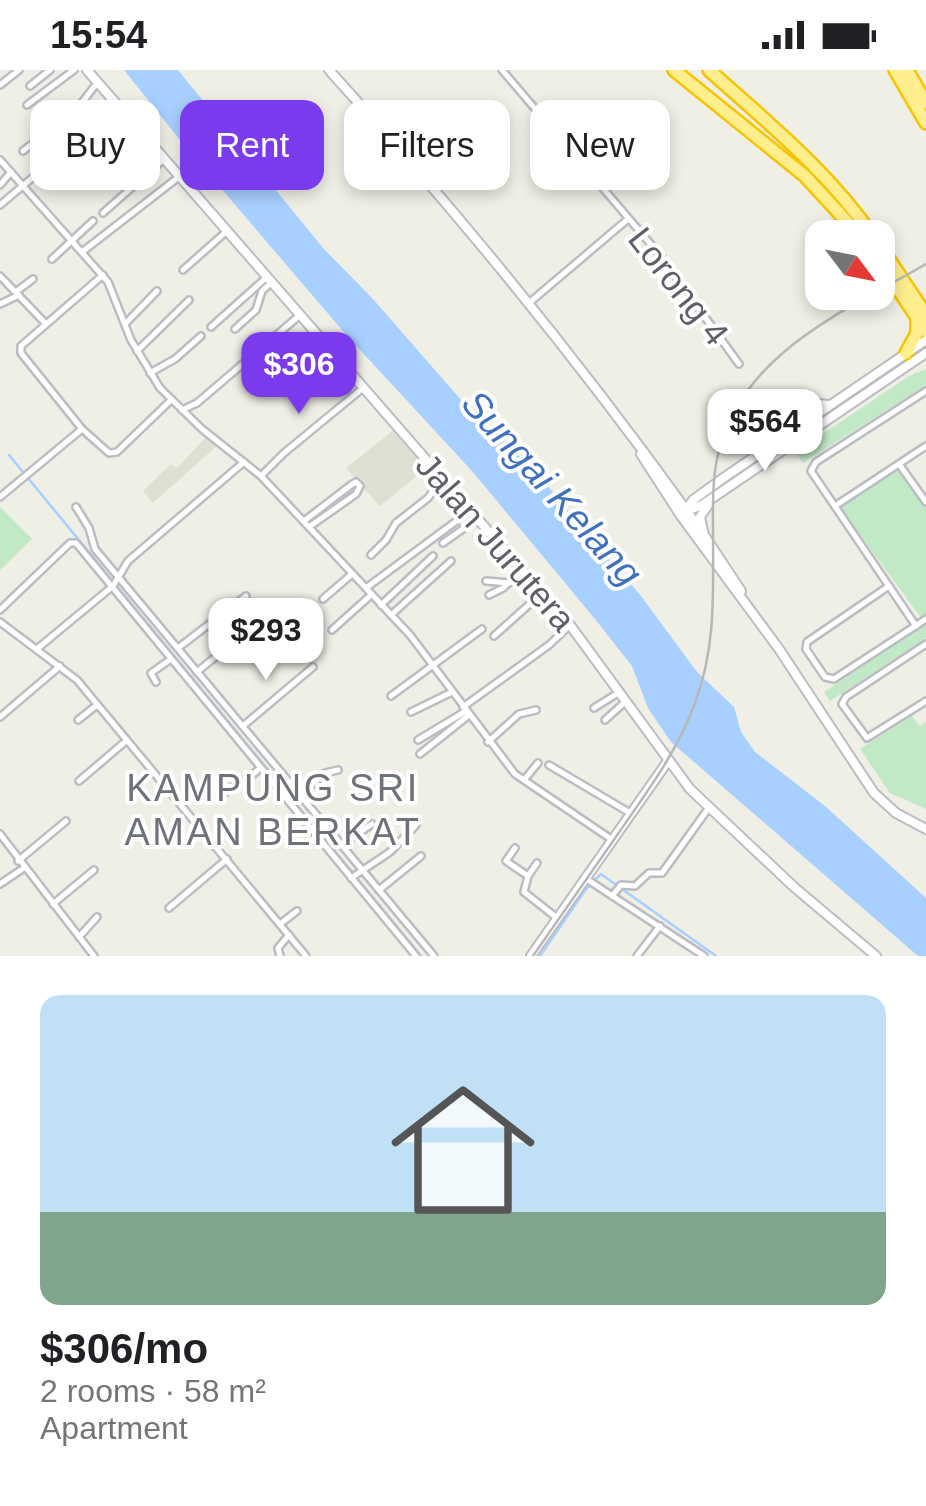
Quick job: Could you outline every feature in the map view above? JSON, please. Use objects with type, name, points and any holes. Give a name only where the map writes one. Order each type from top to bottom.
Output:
[{"type":"highway","points":[[674,70],[805,176],[845,220]]},
{"type":"highway","points":[[709,70],[814,164],[862,220]]},
{"type":"highway","points":[[896,70],[926,123]]},
{"type":"highway","points":[[907,70],[926,103]]},
{"type":"highway","points":[[895,270],[923,314],[926,331]]},
{"type":"highway","points":[[895,280],[923,314]]},
{"type":"highway","points":[[908,358],[923,314]]},
{"type":"street","points":[[0,84],[18,70]]},
{"type":"street","points":[[30,86],[50,70]]},
{"type":"street","points":[[27,105],[74,70]]},
{"type":"street","name":"Jalan Jurutera","points":[[87,70],[113,100]]},
{"type":"street","points":[[329,70],[416,167],[640,449],[683,494],[694,494],[722,479]]},
{"type":"street","name":"Lorong 4","points":[[502,70],[660,254],[739,364]]},
{"type":"street","points":[[22,151],[77,109],[98,82]]},
{"type":"street","name":"Jalan Jurutera","points":[[160,154],[180,176]]},
{"type":"street","points":[[103,212],[164,158]]},
{"type":"street","points":[[0,160],[108,282],[138,351],[171,400],[262,476],[391,615],[433,664],[488,742],[524,780],[611,840]]},
{"type":"street","points":[[0,185],[11,172]]},
{"type":"street","points":[[82,252],[180,176]]},
{"type":"street","points":[[0,205],[30,179]]},
{"type":"street","name":"Jalan Jurutera","points":[[192,190],[570,625],[668,761],[708,809],[876,956]]},
{"type":"street","points":[[528,304],[628,220]]},
{"type":"street","points":[[52,259],[93,221]]},
{"type":"street","points":[[182,270],[228,231]]},
{"type":"street","points":[[0,276],[46,324]]},
{"type":"street","points":[[103,276],[21,346],[21,353],[106,452],[114,454],[171,400]]},
{"type":"street","points":[[0,304],[33,279]]},
{"type":"street","points":[[211,328],[270,280]]},
{"type":"street","points":[[236,328],[256,310],[270,280]]},
{"type":"street","points":[[125,324],[157,290]]},
{"type":"street","points":[[138,351],[188,300]]},
{"type":"street","points":[[182,410],[197,402],[300,316]]},
{"type":"street","points":[[150,373],[175,359],[201,336]]},
{"type":"street","points":[[686,511],[702,506],[810,432],[926,340]]},
{"type":"street","points":[[810,411],[834,404],[908,358],[926,355]]},
{"type":"street","points":[[288,387],[335,356]]},
{"type":"street","points":[[262,476],[363,388]]},
{"type":"street","points":[[916,626],[811,471],[816,462],[926,391]]},
{"type":"street","points":[[686,511],[693,500],[797,430],[810,411],[834,404]]},
{"type":"street","points":[[810,411],[828,419]]},
{"type":"street","points":[[810,411],[810,432]]},
{"type":"street","points":[[0,496],[82,428]]},
{"type":"street","points":[[835,506],[926,446]]},
{"type":"street","points":[[640,449],[651,472],[752,612],[874,793],[896,813],[926,828]]},
{"type":"street","points":[[652,460],[730,572],[752,612]]},
{"type":"street","points":[[38,648],[115,583],[128,561],[244,462]]},
{"type":"street","points":[[899,463],[926,502]]},
{"type":"street","points":[[651,472],[686,511],[711,557]]},
{"type":"street","points":[[371,556],[396,522],[428,498],[442,478]]},
{"type":"street","points":[[356,482],[360,486],[356,494],[306,524],[356,482]]},
{"type":"street","points":[[704,535],[701,513],[730,486]]},
{"type":"street","points":[[76,508],[115,583],[171,658],[416,956]]},
{"type":"street","points":[[443,543],[474,515]]},
{"type":"street","points":[[366,588],[474,515]]},
{"type":"street","points":[[0,610],[70,543],[76,544],[178,648],[434,956]]},
{"type":"street","points":[[381,605],[433,556]]},
{"type":"street","points":[[391,615],[451,561]]},
{"type":"street","points":[[489,595],[522,570]]},
{"type":"street","points":[[323,600],[352,574]]},
{"type":"street","points":[[486,581],[509,583]]},
{"type":"street","points":[[890,586],[807,642],[806,649],[825,677],[834,678],[926,619]]},
{"type":"street","points":[[494,636],[542,593]]},
{"type":"street","points":[[332,630],[371,594]]},
{"type":"street","points":[[178,648],[246,596]]},
{"type":"street","points":[[197,672],[265,616]]},
{"type":"street","points":[[0,622],[77,680],[306,956]]},
{"type":"street","points":[[420,754],[570,625]]},
{"type":"street","points":[[390,696],[482,629]]},
{"type":"street","points":[[926,644],[844,700],[844,708],[864,736],[870,738],[926,701]]},
{"type":"street","points":[[156,682],[151,673],[171,658]]},
{"type":"street","points":[[0,717],[60,666]]},
{"type":"street","points":[[230,730],[313,667]]},
{"type":"street","points":[[411,712],[452,692]]},
{"type":"street","points":[[594,708],[618,693]]},
{"type":"street","points":[[213,708],[222,701]]},
{"type":"street","points":[[605,720],[625,702]]},
{"type":"street","points":[[78,720],[97,705]]},
{"type":"street","points":[[488,742],[519,714],[536,710]]},
{"type":"street","points":[[418,740],[466,711]]},
{"type":"street","points":[[79,781],[126,741]]},
{"type":"street","points":[[530,956],[668,761]]},
{"type":"street","points":[[524,780],[538,763]]},
{"type":"street","points":[[549,765],[630,813]]},
{"type":"street","points":[[220,797],[239,781],[252,778],[260,768]]},
{"type":"street","points":[[299,796],[325,773],[338,770]]},
{"type":"street","points":[[278,790],[288,783]]},
{"type":"street","points":[[616,890],[634,886],[649,873],[662,873],[708,809]]},
{"type":"street","points":[[18,861],[66,821]]},
{"type":"street","points":[[340,846],[372,824]]},
{"type":"street","points":[[352,878],[390,852],[416,825]]},
{"type":"street","points":[[0,834],[94,956]]},
{"type":"street","points":[[515,848],[506,861],[528,876]]},
{"type":"street","points":[[379,890],[420,856]]},
{"type":"street","points":[[169,908],[227,859]]},
{"type":"street","points":[[537,863],[524,892],[557,918]]},
{"type":"street","points":[[0,884],[24,868]]},
{"type":"street","points":[[53,904],[94,870]]},
{"type":"street","points":[[587,879],[616,890],[704,956]]},
{"type":"street","points":[[280,924],[297,911]]},
{"type":"street","points":[[79,937],[97,917]]},
{"type":"street","points":[[638,956],[660,926]]},
{"type":"street","points":[[280,956],[278,948],[289,935]]},
{"type":"shaded area","points":[[395,429],[428,467],[380,506],[346,468]]},
{"type":"shaded area","points":[[208,435],[218,445],[153,503],[143,491],[171,464],[177,468]]},
{"type":"green space","points":[[926,369],[926,385],[803,463],[796,452],[909,376]]},
{"type":"green space","points":[[899,468],[926,507],[926,616],[921,618],[840,507]]},
{"type":"green space","points":[[0,507],[32,539],[0,570]]},
{"type":"green space","points":[[926,624],[926,638],[830,701],[824,692]]},
{"type":"green space","points":[[912,716],[920,726],[926,722],[926,809],[890,793],[860,749]]},
{"type":"water","points":[[124,70],[178,70],[202,100],[180,100],[180,140],[160,115],[160,100],[148,100]]},
{"type":"water","points":[[222,190],[276,190],[468,408],[534,470],[641,596],[697,672],[734,707],[741,732],[755,752],[825,806],[926,898],[926,956],[918,956],[671,742],[648,708],[632,666],[595,619],[472,471],[348,337]]},
{"type":"waterway","points":[[9,455],[421,956]]},
{"type":"waterway","points":[[540,956],[586,889],[601,874],[716,956]]},
{"type":"tram line","points":[[533,956],[663,768],[696,700],[712,619],[717,459],[729,423],[747,391],[798,340],[926,264]]},
{"type":"district","name":"KAMPUNG SRI AMAN BERKAT","points":[[273,810]]},
{"type":"water label","name":"Sungai Kelang","points":[[552,488]]}]
